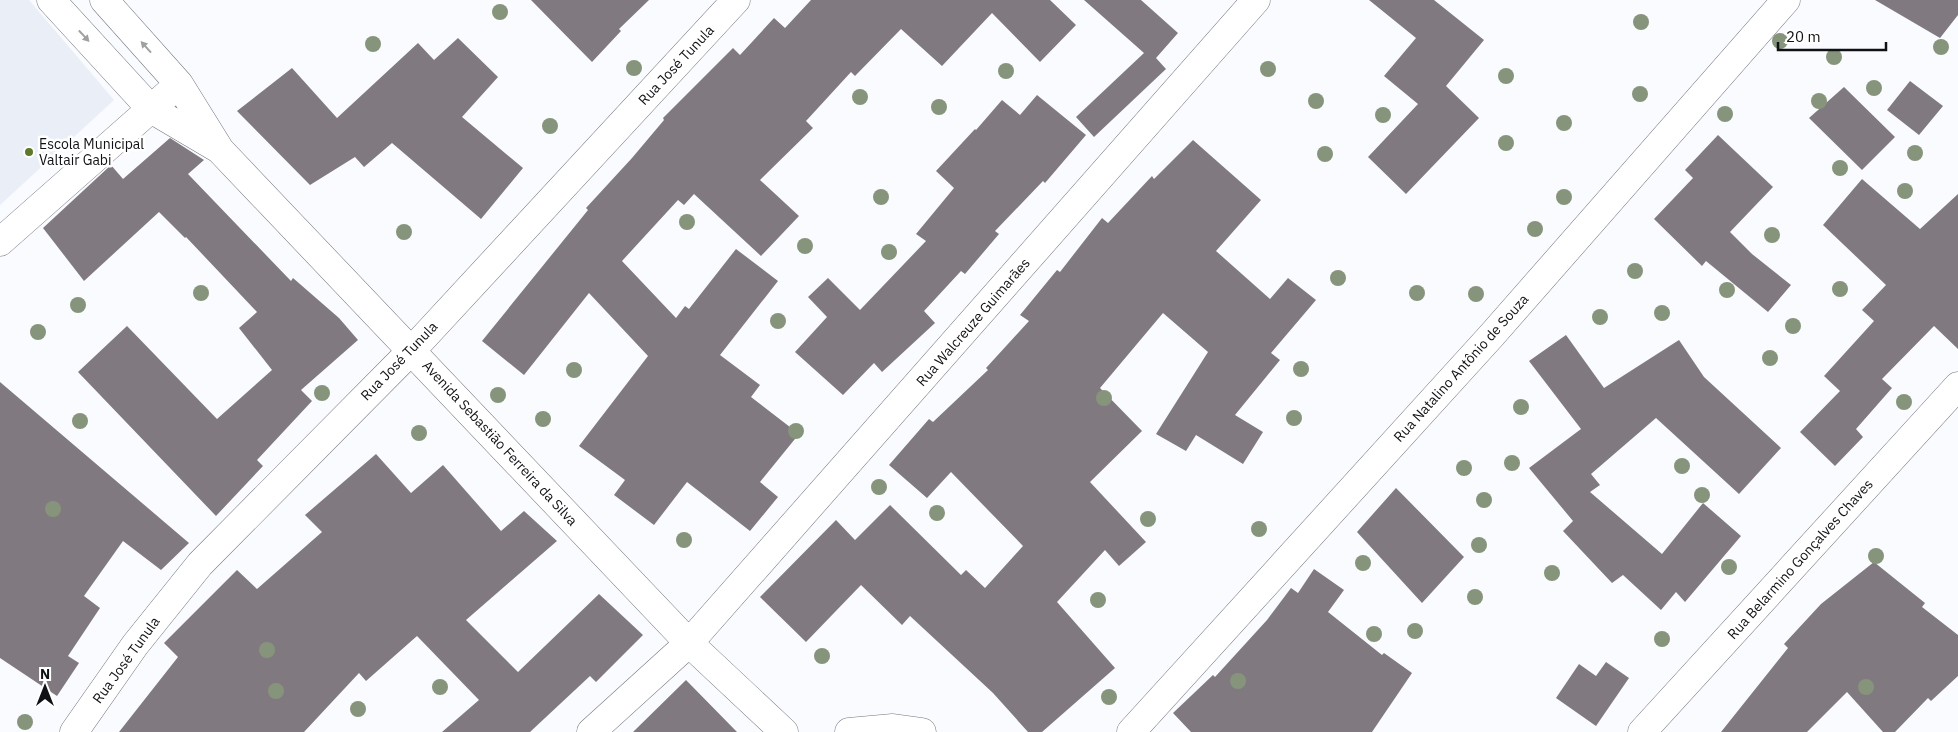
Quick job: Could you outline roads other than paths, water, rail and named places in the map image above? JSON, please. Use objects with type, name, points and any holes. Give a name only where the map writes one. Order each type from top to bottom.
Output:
[{"type":"street","name":"Avenida Sebastião Ferreira da Silva","points":[[51,0],[151,109],[220,150]]},
{"type":"street","name":"Avenida Sebastião Ferreira da Silva","points":[[104,0],[179,84],[220,150],[689,643],[784,732]]},
{"type":"street","name":"Rua José Tunula","points":[[74,732],[135,645],[200,564],[412,350],[736,0]]},
{"type":"street","name":"Rua Walcreuze Guimarães","points":[[591,732],[689,643],[1256,0]]},
{"type":"street","name":"Rua Natalino Antônio de Souza","points":[[1131,732],[1499,327],[1786,0]]},
{"type":"street","points":[[0,242],[179,84]]},
{"type":"street","name":"Rua Belarmino Gonçalves Chaves","points":[[1642,732],[1958,386]]},
{"type":"street","points":[[849,732],[894,728],[922,732]]},
{"type":"place","name":"Escola Municipal Valtair Gabi","points":[[29,152]]}]
